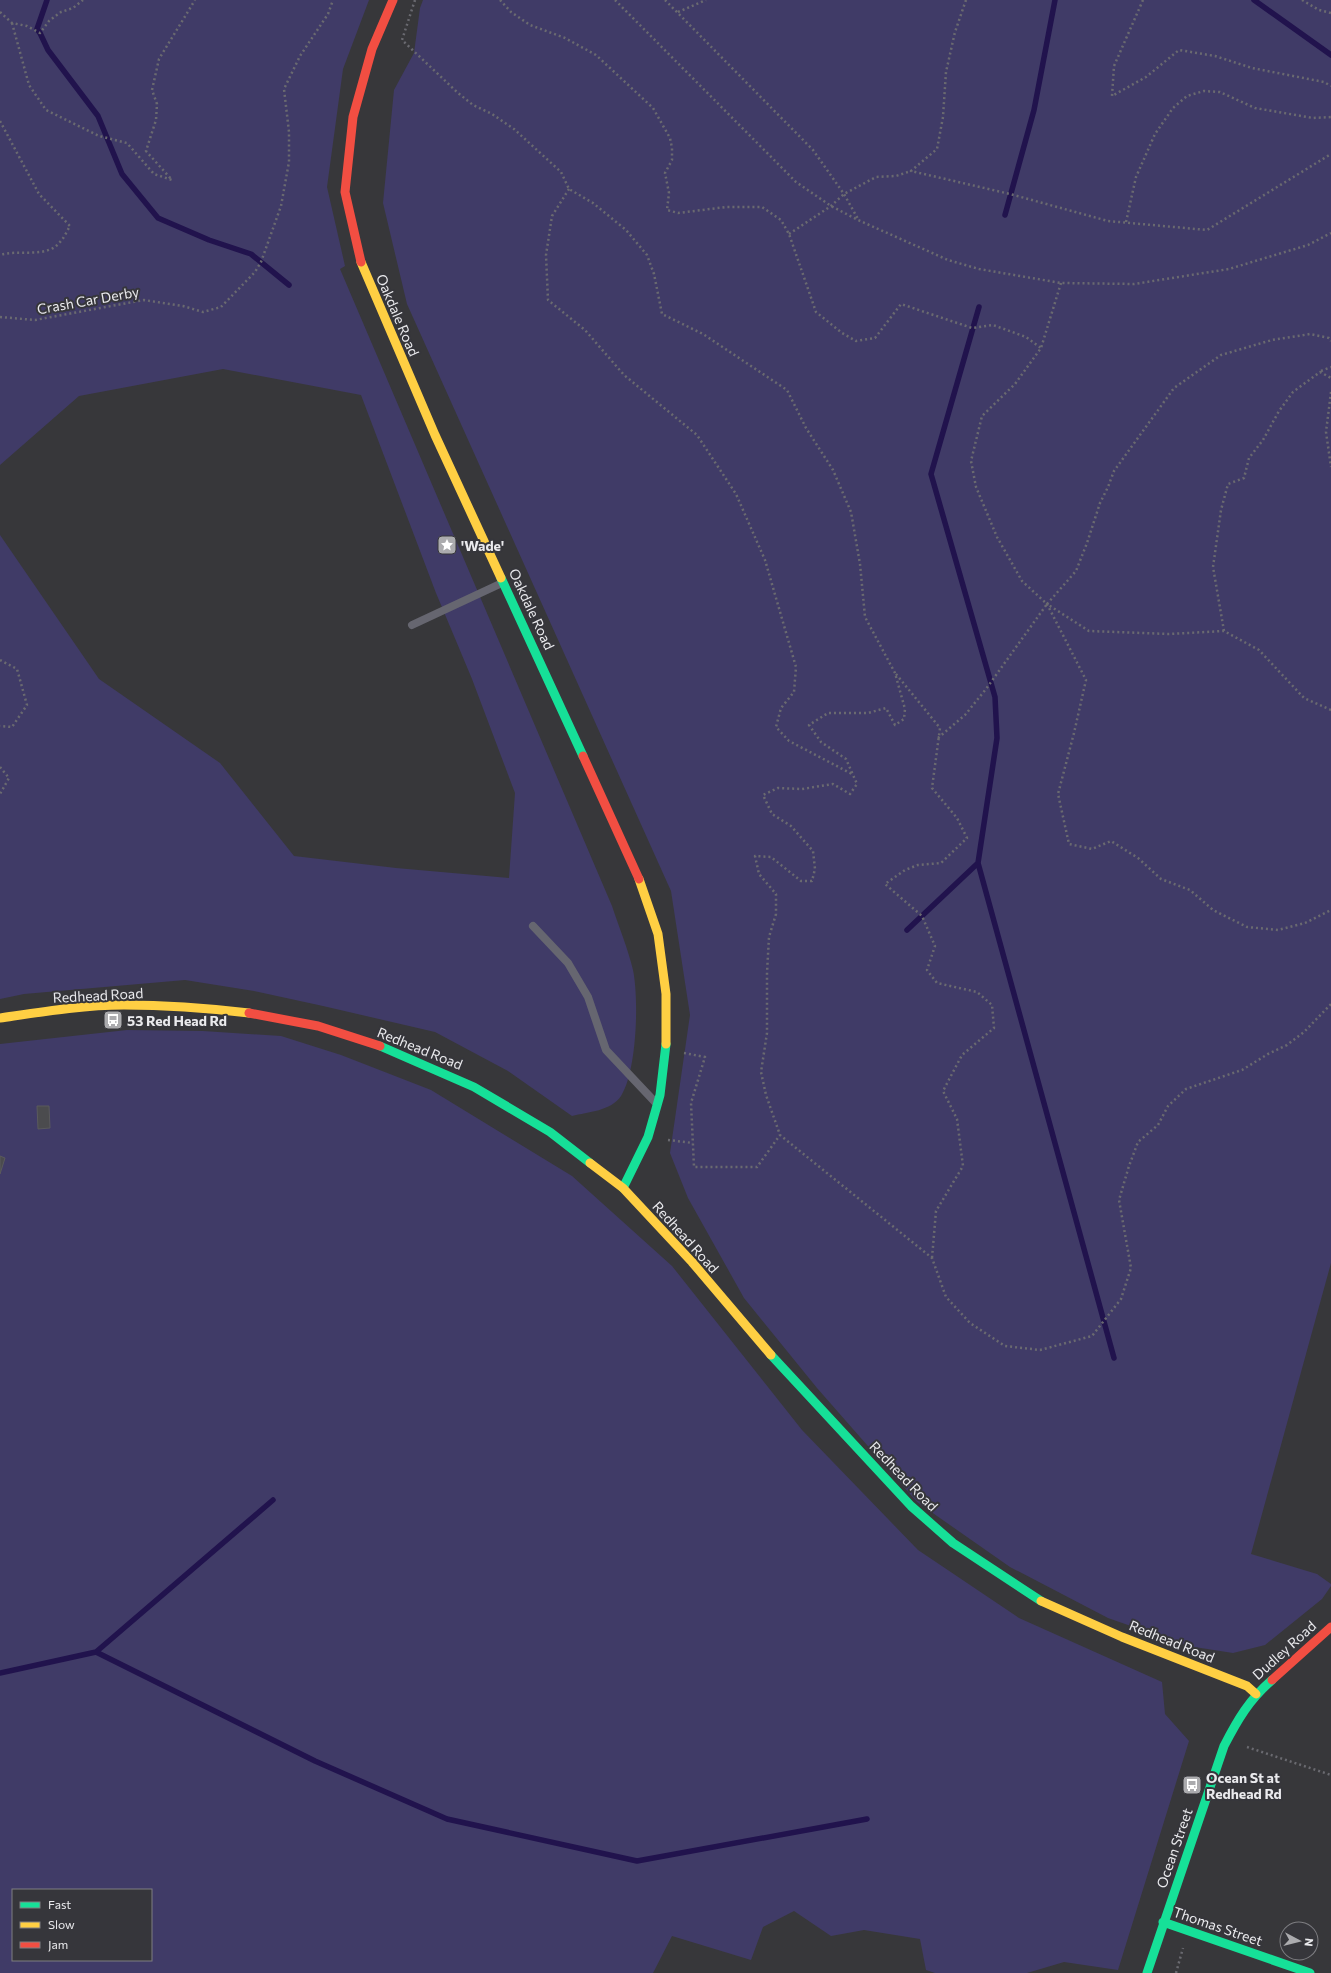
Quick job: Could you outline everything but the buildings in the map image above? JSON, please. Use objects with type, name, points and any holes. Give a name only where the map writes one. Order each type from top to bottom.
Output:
[{"type":"main road","name":"Oakdale Road","points":[[393,0],[372,49],[353,117],[345,192],[358,255],[380,310],[435,435],[616,827],[639,879],[658,934],[666,994],[666,1049],[657,1104],[648,1137],[623,1188]]},
{"type":"main road","name":"Redhead Road","points":[[0,1018],[54,1010],[123,1005],[190,1007],[248,1013],[318,1026],[391,1050],[474,1086],[550,1132],[623,1188],[692,1262],[798,1384],[911,1506],[953,1543],[998,1575],[1044,1602],[1122,1637],[1247,1686],[1256,1694]]},
{"type":"main road","name":"Dudley Road","points":[[1256,1694],[1331,1627]]},
{"type":"main road","name":"Ocean Street","points":[[1147,1973],[1163,1922],[1224,1746],[1240,1715],[1256,1694]]},
{"type":"main road","name":"Thomas Street","points":[[1163,1922],[1310,1973]]},
{"type":"lane","points":[[412,625],[504,582]]},
{"type":"lane","points":[[533,926],[560,954],[572,970],[588,997],[606,1050],[657,1104]]},
{"type":"path","points":[[0,12],[12,23],[27,26],[40,33],[49,21],[61,12],[73,8],[82,0]]},
{"type":"path","points":[[12,23],[29,85],[46,110],[99,136],[127,143],[154,174],[172,180],[146,151],[156,120],[157,104],[152,90],[160,59],[195,0]]},
{"type":"path","name":"Crash Car Derby","points":[[0,317],[35,320],[144,300],[183,306],[203,312],[221,307],[254,272],[261,262],[281,206],[289,162],[289,132],[284,89],[300,56],[328,14],[333,0]]},
{"type":"path","points":[[415,0],[402,40],[458,93],[473,105],[492,114],[514,129],[561,172],[569,189],[593,203],[626,230],[647,255],[654,274],[662,314],[703,334],[787,390],[806,428],[833,470],[851,512],[860,564],[865,617],[895,673],[940,728],[932,788],[957,818],[967,838],[941,863],[918,865],[905,870],[886,884],[922,916],[935,946],[927,970],[936,983],[977,992],[992,1005],[994,1028],[962,1055],[943,1092],[957,1119],[964,1166],[936,1211],[932,1258],[946,1297],[970,1323],[1005,1346],[1040,1350],[1092,1336],[1121,1299],[1131,1268],[1119,1200],[1138,1142],[1158,1125],[1168,1106],[1186,1089],[1242,1070],[1268,1054],[1287,1045],[1304,1032],[1331,1004]]},
{"type":"path","points":[[500,0],[511,12],[530,25],[565,38],[596,55],[653,108],[670,138],[672,148],[672,160],[665,173],[669,193],[667,210],[678,213],[726,207],[762,207],[781,220],[789,234],[816,312],[842,333],[856,341],[875,338],[901,304],[972,328],[993,326],[1026,337],[1042,348]]},
{"type":"path","points":[[615,0],[796,182],[831,206],[858,220],[948,260],[980,269],[1061,283],[1134,284],[1229,269],[1308,245],[1331,233]]},
{"type":"path","points":[[665,0],[813,150],[844,194],[858,220]]},
{"type":"path","points":[[678,12],[706,0]]},
{"type":"path","points":[[789,234],[831,206],[844,194],[876,177],[896,176],[911,171],[938,149],[946,72],[955,32],[966,0]]},
{"type":"path","points":[[1143,0],[1114,66],[1112,96],[1146,77],[1179,50],[1215,56],[1252,68],[1324,82],[1331,86]]},
{"type":"path","points":[[1302,0],[1319,10],[1331,13]]},
{"type":"path","points":[[1126,222],[1136,177],[1155,134],[1173,108],[1187,96],[1204,91],[1220,92],[1255,108],[1313,118],[1331,117]]},
{"type":"path","points":[[0,121],[39,194],[70,226],[60,244],[42,253],[9,252],[0,255]]},
{"type":"path","points":[[911,171],[1010,194],[1108,221],[1208,230],[1331,154]]},
{"type":"path","points":[[569,189],[552,216],[546,255],[548,300],[585,330],[624,375],[697,435],[736,494],[765,560],[796,667],[794,692],[781,708],[776,726],[789,741],[852,774]]},
{"type":"path","points":[[1061,283],[1042,348],[1015,384],[982,416],[972,461],[976,487],[997,536],[1022,582],[1047,604],[1089,631],[1169,634],[1224,631],[1258,650],[1304,698],[1331,710]]},
{"type":"path","points":[[938,738],[965,714],[986,689],[1047,604],[1076,570],[1087,543],[1100,503],[1108,488],[1114,471],[1174,388],[1221,355],[1272,340],[1310,334],[1329,338],[1331,341]]},
{"type":"path","points":[[1224,631],[1213,567],[1221,510],[1228,484],[1244,478],[1249,458],[1263,440],[1279,411],[1293,392],[1320,372],[1331,367]]},
{"type":"path","points":[[1320,372],[1331,378]]},
{"type":"path","points":[[1331,392],[1326,432],[1331,467]]},
{"type":"path","points":[[1047,604],[1086,680],[1058,794],[1069,844],[1092,849],[1111,841],[1138,858],[1161,879],[1190,890],[1213,910],[1247,927],[1278,930],[1305,923],[1331,910]]},
{"type":"path","points":[[0,660],[17,669],[27,705],[12,727],[0,726]]},
{"type":"path","points":[[895,673],[905,709],[904,719],[895,725],[886,708],[868,713],[828,713],[809,725],[821,742],[846,759],[856,784],[850,794],[833,784],[802,789],[778,788],[763,795],[772,814],[791,826],[813,851],[815,869],[812,881],[801,882],[771,857],[755,856],[759,874],[776,894],[776,914],[769,936],[767,973],[768,1033],[761,1072],[766,1095],[780,1135],[932,1258]]},
{"type":"path","points":[[0,767],[9,778],[0,794]]},
{"type":"path","points":[[705,1056],[691,1103],[694,1167],[757,1167],[780,1135]]},
{"type":"path","points":[[648,1137],[692,1143]]},
{"type":"path","points":[[1247,1747],[1331,1775]]},
{"type":"path","points":[[1176,1973],[1189,1931]]},
{"type":"shaded area","points":[[0,0],[369,0],[343,69],[327,187],[345,266],[340,269],[612,906],[626,946],[635,983],[635,1034],[630,1070],[626,1085],[621,1096],[611,1105],[599,1110],[572,1116],[508,1071],[435,1032],[254,991],[185,980],[24,994],[0,999],[0,535],[99,679],[220,763],[294,856],[396,868],[509,878],[515,793],[472,679],[436,593],[361,395],[223,369],[79,396],[0,465]]},
{"type":"shaded area","points":[[423,0],[1331,0],[1331,1263],[1251,1554],[1317,1574],[1331,1584],[1331,1586],[1322,1599],[1265,1645],[1233,1653],[1188,1646],[1108,1618],[1010,1567],[917,1502],[817,1388],[744,1298],[688,1198],[670,1153],[690,1015],[671,891],[407,304],[383,203],[394,90],[414,53],[420,8]]},
{"type":"shaded area","points":[[127,1030],[203,1031],[281,1036],[341,1055],[431,1090],[572,1176],[672,1266],[802,1430],[918,1550],[1019,1618],[1162,1682],[1165,1714],[1189,1741],[1118,1970],[1064,1962],[1027,1973],[935,1973],[926,1970],[920,1939],[864,1930],[831,1936],[794,1911],[763,1927],[751,1960],[672,1936],[653,1973],[0,1973],[0,1044]]},
{"type":"waterway","points":[[47,0],[37,29],[48,50],[98,116],[122,174],[158,218],[209,240],[251,254],[289,285]]},
{"type":"waterway","points":[[1005,215],[1034,110],[1055,0]]},
{"type":"waterway","points":[[1254,0],[1331,55]]},
{"type":"waterway","points":[[979,307],[931,474],[995,697],[997,738],[978,863],[1114,1358]]},
{"type":"waterway","points":[[907,930],[978,863]]},
{"type":"waterway","points":[[0,1673],[96,1652],[273,1500]]},
{"type":"waterway","points":[[96,1652],[315,1761],[447,1819],[637,1861],[867,1819]]},
{"type":"traffic: fast","points":[[501,578],[583,756]]},
{"type":"traffic: fast","points":[[623,1188],[648,1137],[660,1095],[666,1044]]},
{"type":"traffic: fast","points":[[380,1046],[474,1087],[550,1132],[590,1163]]},
{"type":"traffic: fast","points":[[771,1355],[911,1506],[953,1543],[1041,1601]]},
{"type":"traffic: fast","points":[[1147,1973],[1224,1746],[1234,1727],[1250,1703],[1272,1680]]},
{"type":"traffic: fast","points":[[1163,1922],[1310,1973]]},
{"type":"traffic: slow","points":[[361,262],[435,435],[501,578]]},
{"type":"traffic: slow","points":[[639,879],[658,934],[666,994],[666,1044]]},
{"type":"traffic: slow","points":[[0,1018],[46,1011],[109,1005],[186,1007],[249,1013]]},
{"type":"traffic: slow","points":[[590,1163],[623,1188],[692,1262],[771,1355]]},
{"type":"traffic: slow","points":[[1041,1601],[1122,1637],[1247,1686],[1256,1694]]},
{"type":"traffic: jam","points":[[361,262],[345,192],[353,117],[372,49],[393,0]]},
{"type":"traffic: jam","points":[[583,756],[639,879]]},
{"type":"traffic: jam","points":[[249,1013],[318,1026],[380,1046]]},
{"type":"traffic: jam","points":[[1272,1680],[1331,1627]]},
{"type":"place","name":"'Wade'","points":[[447,545]]},
{"type":"place","name":"53 Red Head Rd","points":[[113,1020]]},
{"type":"place","name":"Ocean St at Redhead Rd","points":[[1192,1785]]}]
